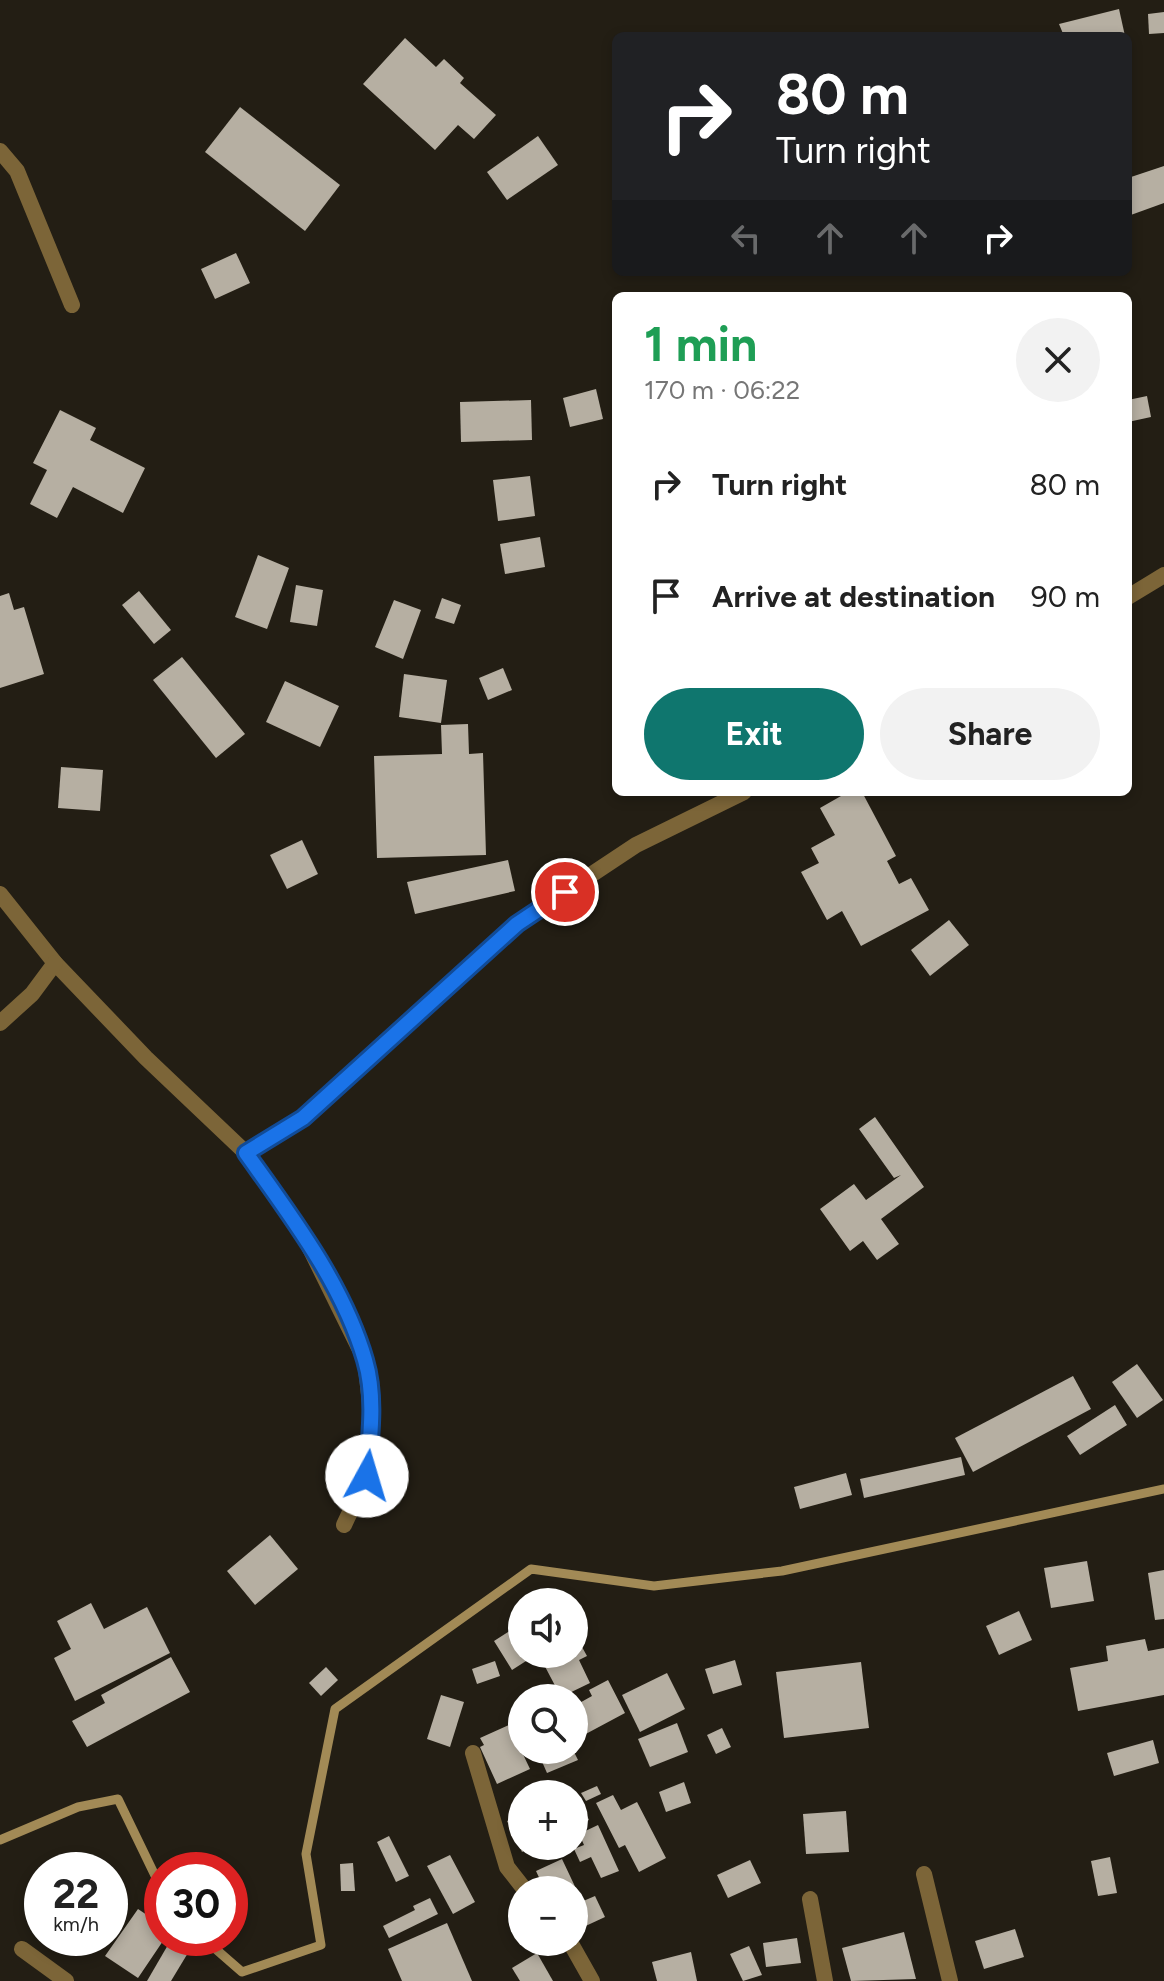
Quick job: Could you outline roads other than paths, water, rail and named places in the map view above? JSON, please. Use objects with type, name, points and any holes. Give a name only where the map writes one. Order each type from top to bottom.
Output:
[{"type":"street","points":[[0,151],[17,171],[72,305]]},
{"type":"street","points":[[1132,595],[1164,575]]},
{"type":"street","points":[[246,1153],[303,1118],[517,924],[636,845],[736,796]]},
{"type":"street","points":[[0,894],[55,963],[146,1058],[246,1153],[300,1228],[365,1360],[372,1420],[367,1476],[344,1525]]},
{"type":"street","points":[[0,1023],[32,994],[55,963]]},
{"type":"street","points":[[473,1753],[507,1867],[514,1876]]},
{"type":"street","points":[[924,1874],[950,1981]]},
{"type":"street","points":[[810,1899],[825,1981]]},
{"type":"street","points":[[22,1949],[66,1981]]},
{"type":"street","points":[[578,1956],[592,1981]]},
{"type":"waterway","points":[[224,1956],[242,1972],[321,1945],[306,1854],[335,1709],[531,1569],[654,1586],[782,1571],[1164,1489]]},
{"type":"waterway","points":[[0,1840],[78,1807],[118,1799],[144,1853]]}]
